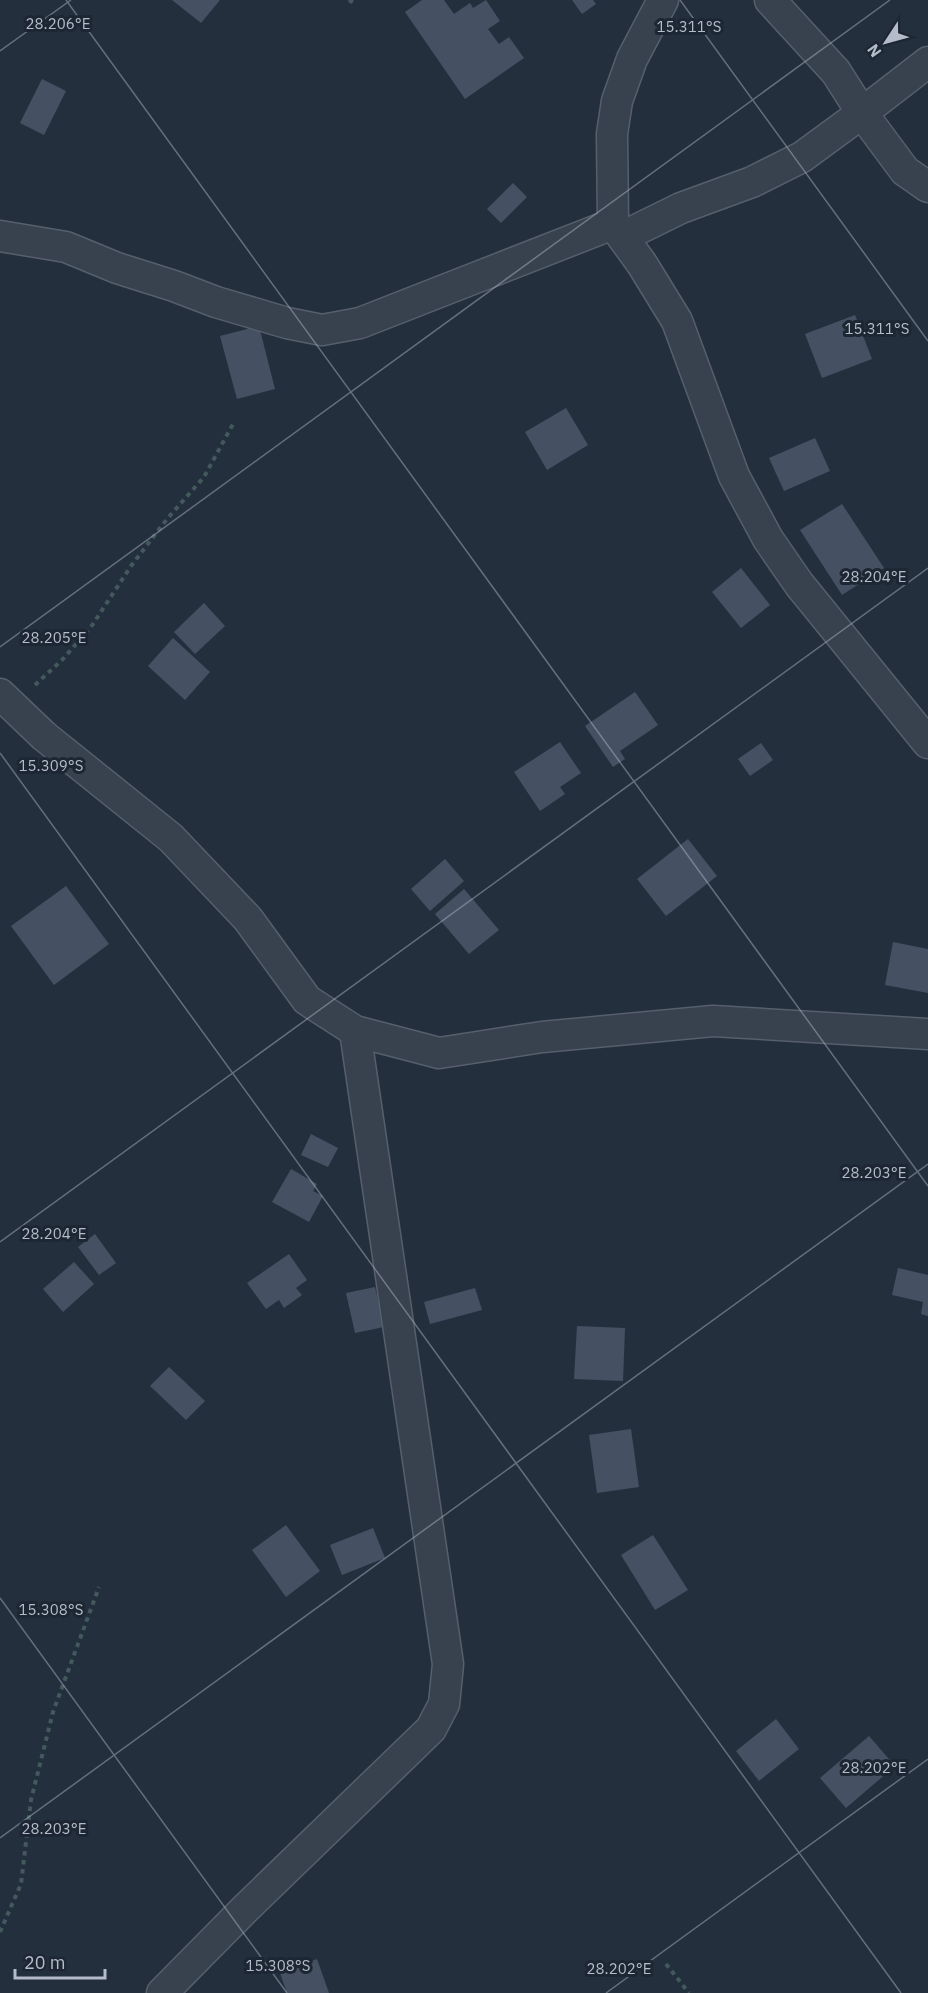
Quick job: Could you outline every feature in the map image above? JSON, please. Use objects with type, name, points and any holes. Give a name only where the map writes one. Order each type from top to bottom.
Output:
[{"type":"street","points":[[663,0],[632,59],[617,100],[612,134],[618,230],[677,321],[734,476],[768,539],[799,584],[928,743]]},
{"type":"street","points":[[770,0],[836,72],[862,113],[905,171],[928,187]]},
{"type":"street","points":[[0,236],[66,247],[117,268],[174,285],[216,302],[287,323],[322,330],[360,323],[752,182],[802,157],[928,62]]},
{"type":"street","points":[[6,700],[44,736],[171,838],[248,920],[307,1000],[355,1030],[439,1053],[542,1037],[713,1021],[928,1034]]},
{"type":"street","points":[[162,1993],[245,1909],[431,1729],[444,1704],[448,1664],[355,1030]]},
{"type":"path","points":[[349,0],[354,3]]},
{"type":"path","points":[[6,700],[62,660],[91,627],[131,566],[167,519],[204,477],[233,424]]},
{"type":"path","points":[[0,1932],[21,1884],[31,1800],[53,1712],[99,1587]]},
{"type":"path","points":[[666,1964],[689,1993]]},
{"type":"building","points":[[172,0],[220,0],[201,23]]},
{"type":"building","points":[[422,0],[444,0],[454,14],[470,3],[473,8],[486,0],[500,21],[488,29],[499,44],[509,37],[524,58],[465,99],[405,12]]},
{"type":"building","points":[[572,0],[593,0],[596,4],[582,14]]},
{"type":"building","points":[[42,79],[66,91],[44,135],[20,123]]},
{"type":"building","points":[[513,183],[527,197],[501,223],[487,209]]},
{"type":"building","points":[[855,315],[872,359],[822,378],[805,334]]},
{"type":"building","points":[[259,326],[275,389],[237,399],[220,336]]},
{"type":"building","points":[[566,408],[588,445],[547,470],[525,432]]},
{"type":"building","points":[[815,438],[830,471],[784,491],[769,458]]},
{"type":"building","points":[[842,504],[884,568],[842,595],[800,530]]},
{"type":"building","points":[[741,568],[770,605],[741,628],[712,592]]},
{"type":"building","points":[[204,603],[225,626],[195,654],[174,632]]},
{"type":"building","points":[[173,638],[210,672],[185,700],[148,666]]},
{"type":"building","points":[[635,692],[658,725],[620,751],[625,759],[613,767],[585,726]]},
{"type":"building","points":[[560,742],[581,773],[560,787],[565,794],[540,811],[514,772]]},
{"type":"building","points":[[761,743],[773,760],[750,776],[738,759]]},
{"type":"building","points":[[688,839],[717,876],[666,916],[637,879]]},
{"type":"building","points":[[445,859],[464,881],[430,911],[411,889]]},
{"type":"building","points":[[66,886],[109,944],[54,985],[11,926]]},
{"type":"building","points":[[464,889],[499,930],[469,954],[435,914]]},
{"type":"building","points":[[893,942],[928,949],[928,993],[885,985]]},
{"type":"building","points":[[311,1134],[338,1148],[328,1167],[301,1155]]},
{"type":"building","points":[[291,1169],[317,1184],[313,1191],[323,1196],[309,1222],[272,1202]]},
{"type":"building","points":[[95,1234],[116,1263],[99,1275],[78,1247]]},
{"type":"building","points":[[289,1254],[307,1280],[296,1288],[302,1295],[284,1308],[279,1300],[266,1309],[247,1283]]},
{"type":"building","points":[[74,1262],[94,1284],[63,1312],[43,1289]]},
{"type":"building","points":[[898,1268],[928,1275],[928,1316],[921,1314],[923,1302],[892,1295]]},
{"type":"building","points":[[375,1287],[384,1327],[355,1333],[346,1293]]},
{"type":"building","points":[[475,1288],[482,1310],[430,1324],[424,1302]]},
{"type":"building","points":[[577,1326],[625,1328],[623,1381],[574,1379]]},
{"type":"building","points":[[169,1367],[205,1401],[186,1420],[150,1386]]},
{"type":"building","points":[[631,1429],[639,1487],[597,1493],[589,1435]]},
{"type":"building","points":[[286,1525],[320,1571],[286,1597],[252,1550]]},
{"type":"building","points":[[373,1528],[385,1558],[342,1575],[330,1545]]},
{"type":"building","points":[[653,1535],[688,1590],[655,1610],[621,1555]]},
{"type":"building","points":[[776,1719],[799,1749],[759,1781],[736,1751]]},
{"type":"building","points":[[869,1736],[895,1766],[846,1808],[820,1778]]},
{"type":"building","points":[[317,1959],[329,1993],[287,1993],[280,1973]]}]
